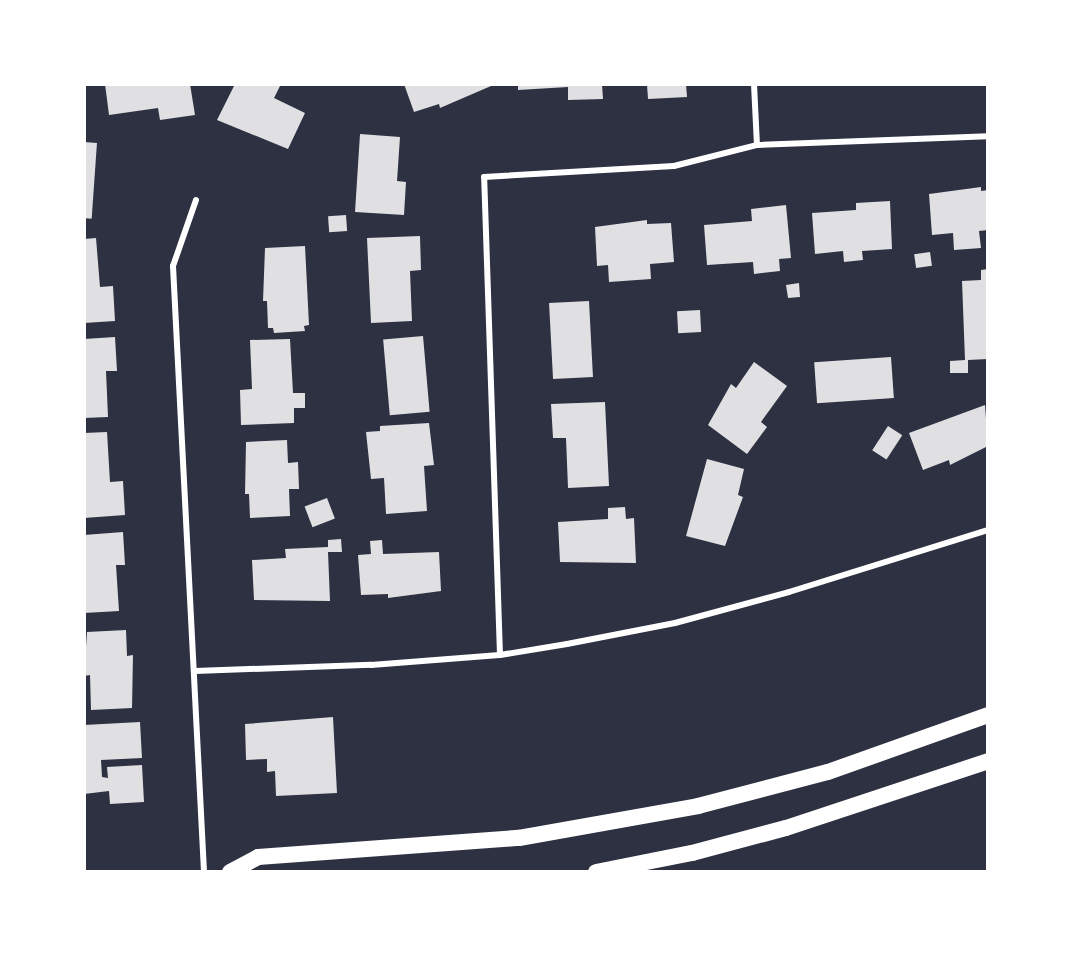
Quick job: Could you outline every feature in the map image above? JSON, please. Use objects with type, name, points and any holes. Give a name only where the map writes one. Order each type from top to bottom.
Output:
[{"type":"highway","points":[[230,872],[258,857],[519,838],[698,806],[828,772],[988,715]]},
{"type":"highway","points":[[596,872],[692,853],[786,828],[988,761]]},
{"type":"street","points":[[754,84],[757,145]]},
{"type":"street","points":[[500,655],[484,177],[674,166],[757,145],[988,136]]},
{"type":"street","points":[[196,200],[173,266],[204,872]]},
{"type":"street","points":[[195,671],[371,665],[500,655],[675,622],[789,592],[988,530]]},
{"type":"building","points":[[105,84],[190,84],[195,115],[160,120],[158,108],[109,115]]},
{"type":"building","points":[[235,84],[281,84],[274,98],[305,113],[288,149],[217,120]]},
{"type":"building","points":[[404,84],[490,84],[491,86],[440,108],[439,104],[414,112]]},
{"type":"building","points":[[518,84],[602,84],[603,99],[568,100],[568,87],[518,90]]},
{"type":"building","points":[[647,84],[686,84],[687,97],[648,99]]},
{"type":"building","points":[[360,134],[400,137],[397,181],[406,182],[404,215],[355,212]]},
{"type":"building","points":[[84,142],[97,143],[92,219],[84,218]]},
{"type":"building","points":[[981,187],[981,191],[988,190],[988,230],[979,231],[981,248],[954,250],[953,233],[932,235],[929,194]]},
{"type":"building","points":[[890,201],[892,249],[862,251],[863,260],[844,262],[843,251],[815,254],[812,213],[856,210],[856,203]]},
{"type":"building","points":[[786,205],[791,258],[779,259],[780,271],[754,274],[753,262],[707,265],[704,225],[752,221],[751,209]]},
{"type":"building","points":[[346,215],[347,231],[329,232],[328,216]]},
{"type":"building","points":[[647,220],[647,224],[671,223],[674,262],[650,264],[651,279],[609,282],[608,265],[597,266],[595,227]]},
{"type":"building","points":[[420,236],[421,270],[410,271],[412,321],[371,323],[367,238]]},
{"type":"building","points":[[96,238],[100,287],[113,286],[115,321],[84,323],[84,239]]},
{"type":"building","points":[[305,246],[309,325],[304,326],[305,331],[274,333],[273,328],[268,328],[267,301],[263,301],[265,248]]},
{"type":"building","points":[[930,252],[932,266],[916,268],[914,254]]},
{"type":"building","points":[[988,269],[988,359],[968,360],[968,373],[950,373],[950,361],[965,360],[962,281],[981,280],[981,270]]},
{"type":"building","points":[[799,283],[800,297],[788,298],[786,285]]},
{"type":"building","points":[[589,301],[593,377],[553,379],[549,303]]},
{"type":"building","points":[[700,310],[701,332],[678,333],[677,311]]},
{"type":"building","points":[[423,336],[430,412],[390,415],[383,339]]},
{"type":"building","points":[[115,337],[117,371],[106,371],[108,417],[84,418],[84,339]]},
{"type":"building","points":[[290,339],[293,393],[305,393],[305,408],[294,408],[294,423],[241,425],[240,390],[252,389],[250,340]]},
{"type":"building","points":[[891,357],[894,398],[817,403],[814,362]]},
{"type":"building","points":[[754,362],[787,386],[761,422],[767,427],[747,454],[708,425],[731,384],[736,388]]},
{"type":"building","points":[[605,402],[609,486],[568,488],[566,438],[553,438],[551,404]]},
{"type":"building","points":[[985,405],[988,446],[950,465],[949,460],[923,470],[909,433]]},
{"type":"building","points":[[429,423],[434,465],[424,466],[427,511],[386,514],[384,478],[371,479],[366,432],[380,431],[380,426]]},
{"type":"building","points":[[888,426],[902,435],[886,460],[872,450]]},
{"type":"building","points":[[107,432],[110,482],[123,481],[125,515],[84,518],[84,433]]},
{"type":"building","points":[[287,440],[288,463],[298,462],[299,489],[289,489],[290,516],[250,518],[249,494],[245,494],[246,442]]},
{"type":"building","points":[[707,459],[744,469],[738,495],[743,497],[725,546],[686,536]]},
{"type":"building","points":[[327,498],[335,519],[312,527],[305,507]]},
{"type":"building","points":[[625,507],[626,519],[634,518],[636,563],[560,562],[558,522],[608,519],[608,508]]},
{"type":"building","points":[[123,532],[125,565],[116,565],[119,611],[84,613],[84,535]]},
{"type":"building","points":[[341,539],[342,552],[328,552],[330,601],[254,600],[252,560],[286,558],[285,549],[328,547],[328,540]]},
{"type":"building","points":[[382,540],[383,554],[439,552],[441,591],[388,598],[388,594],[361,595],[358,555],[371,554],[370,541]]},
{"type":"building","points":[[126,630],[127,656],[133,655],[132,708],[91,710],[90,675],[84,676],[87,632]]},
{"type":"building","points":[[333,717],[337,793],[276,796],[275,771],[267,772],[267,759],[246,760],[245,724]]},
{"type":"building","points":[[140,722],[142,758],[101,760],[102,777],[108,778],[107,767],[142,765],[144,802],[110,804],[109,791],[84,794],[84,725]]}]
